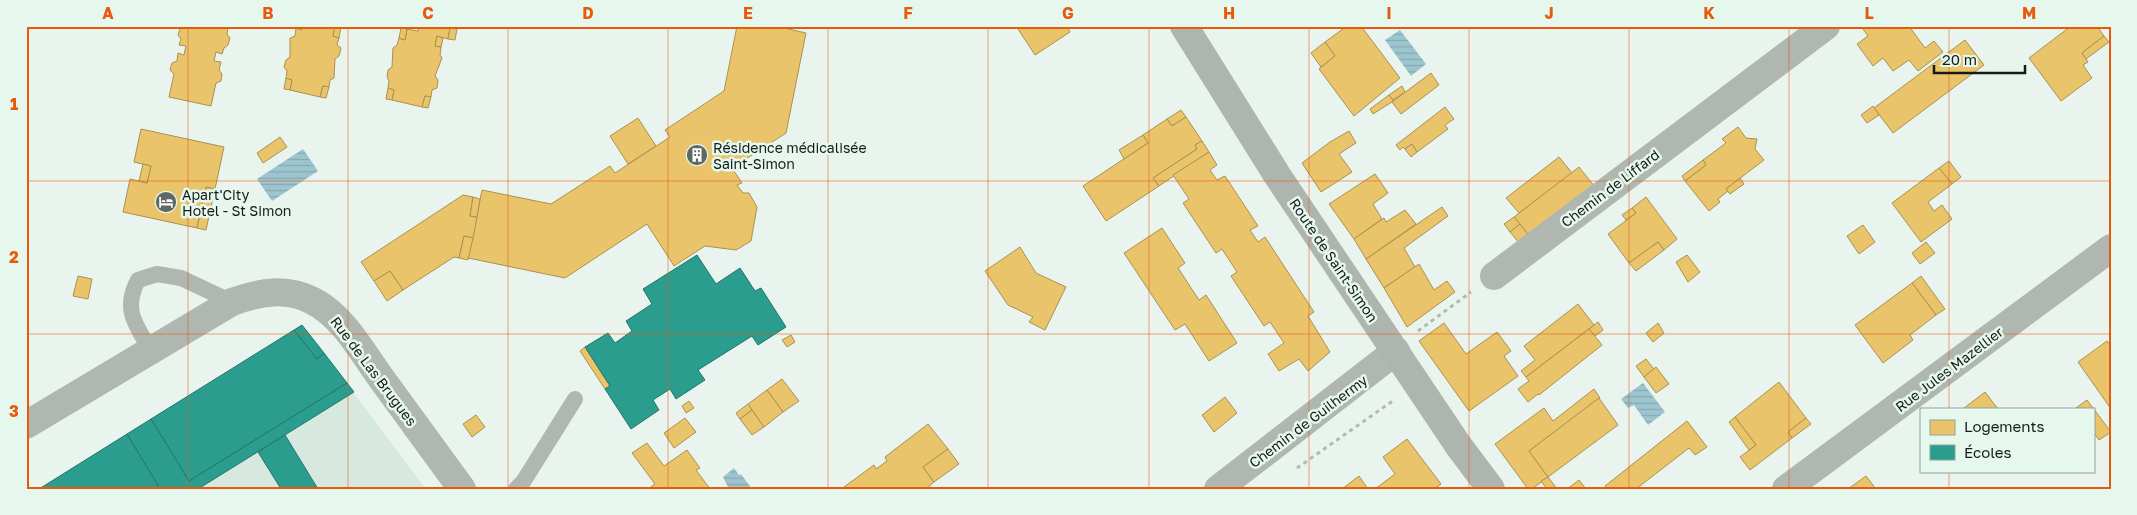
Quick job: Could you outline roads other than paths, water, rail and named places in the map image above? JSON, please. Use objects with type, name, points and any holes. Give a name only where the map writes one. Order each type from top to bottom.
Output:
[{"type":"main road","name":"Route de Saint-Simon","points":[[1184,26],[1277,175],[1458,445],[1491,489]]},
{"type":"street","name":"Chemin de Liffard","points":[[1494,276],[1826,26]]},
{"type":"street","name":"Rue Jules Mazellier","points":[[1786,489],[2111,248]]},
{"type":"street","name":"Rue de Las Brugues","points":[[26,425],[232,302],[256,293],[273,291],[296,294],[314,301],[341,324],[462,489]]},
{"type":"street","name":"Chemin de Guilhermy","points":[[1218,489],[1396,351]]},
{"type":"lane","points":[[151,351],[131,316],[130,304],[138,280],[157,274],[182,278],[232,302]]},
{"type":"lane","points":[[516,489],[523,482],[575,400]]},
{"type":"water","points":[[1400,30],[1426,64],[1411,76],[1385,40]]},
{"type":"water","points":[[303,149],[318,171],[272,201],[257,179]]},
{"type":"water","points":[[1643,383],[1665,412],[1648,425],[1634,405],[1628,408],[1621,399]]},
{"type":"water","points":[[734,468],[752,489],[729,489],[723,477]]},
{"type":"place","name":"Résidence médicalisée Saint-Simon","points":[[697,155]]},
{"type":"place","name":"Apart'City Hotel - St Simon","points":[[166,202]]}]
